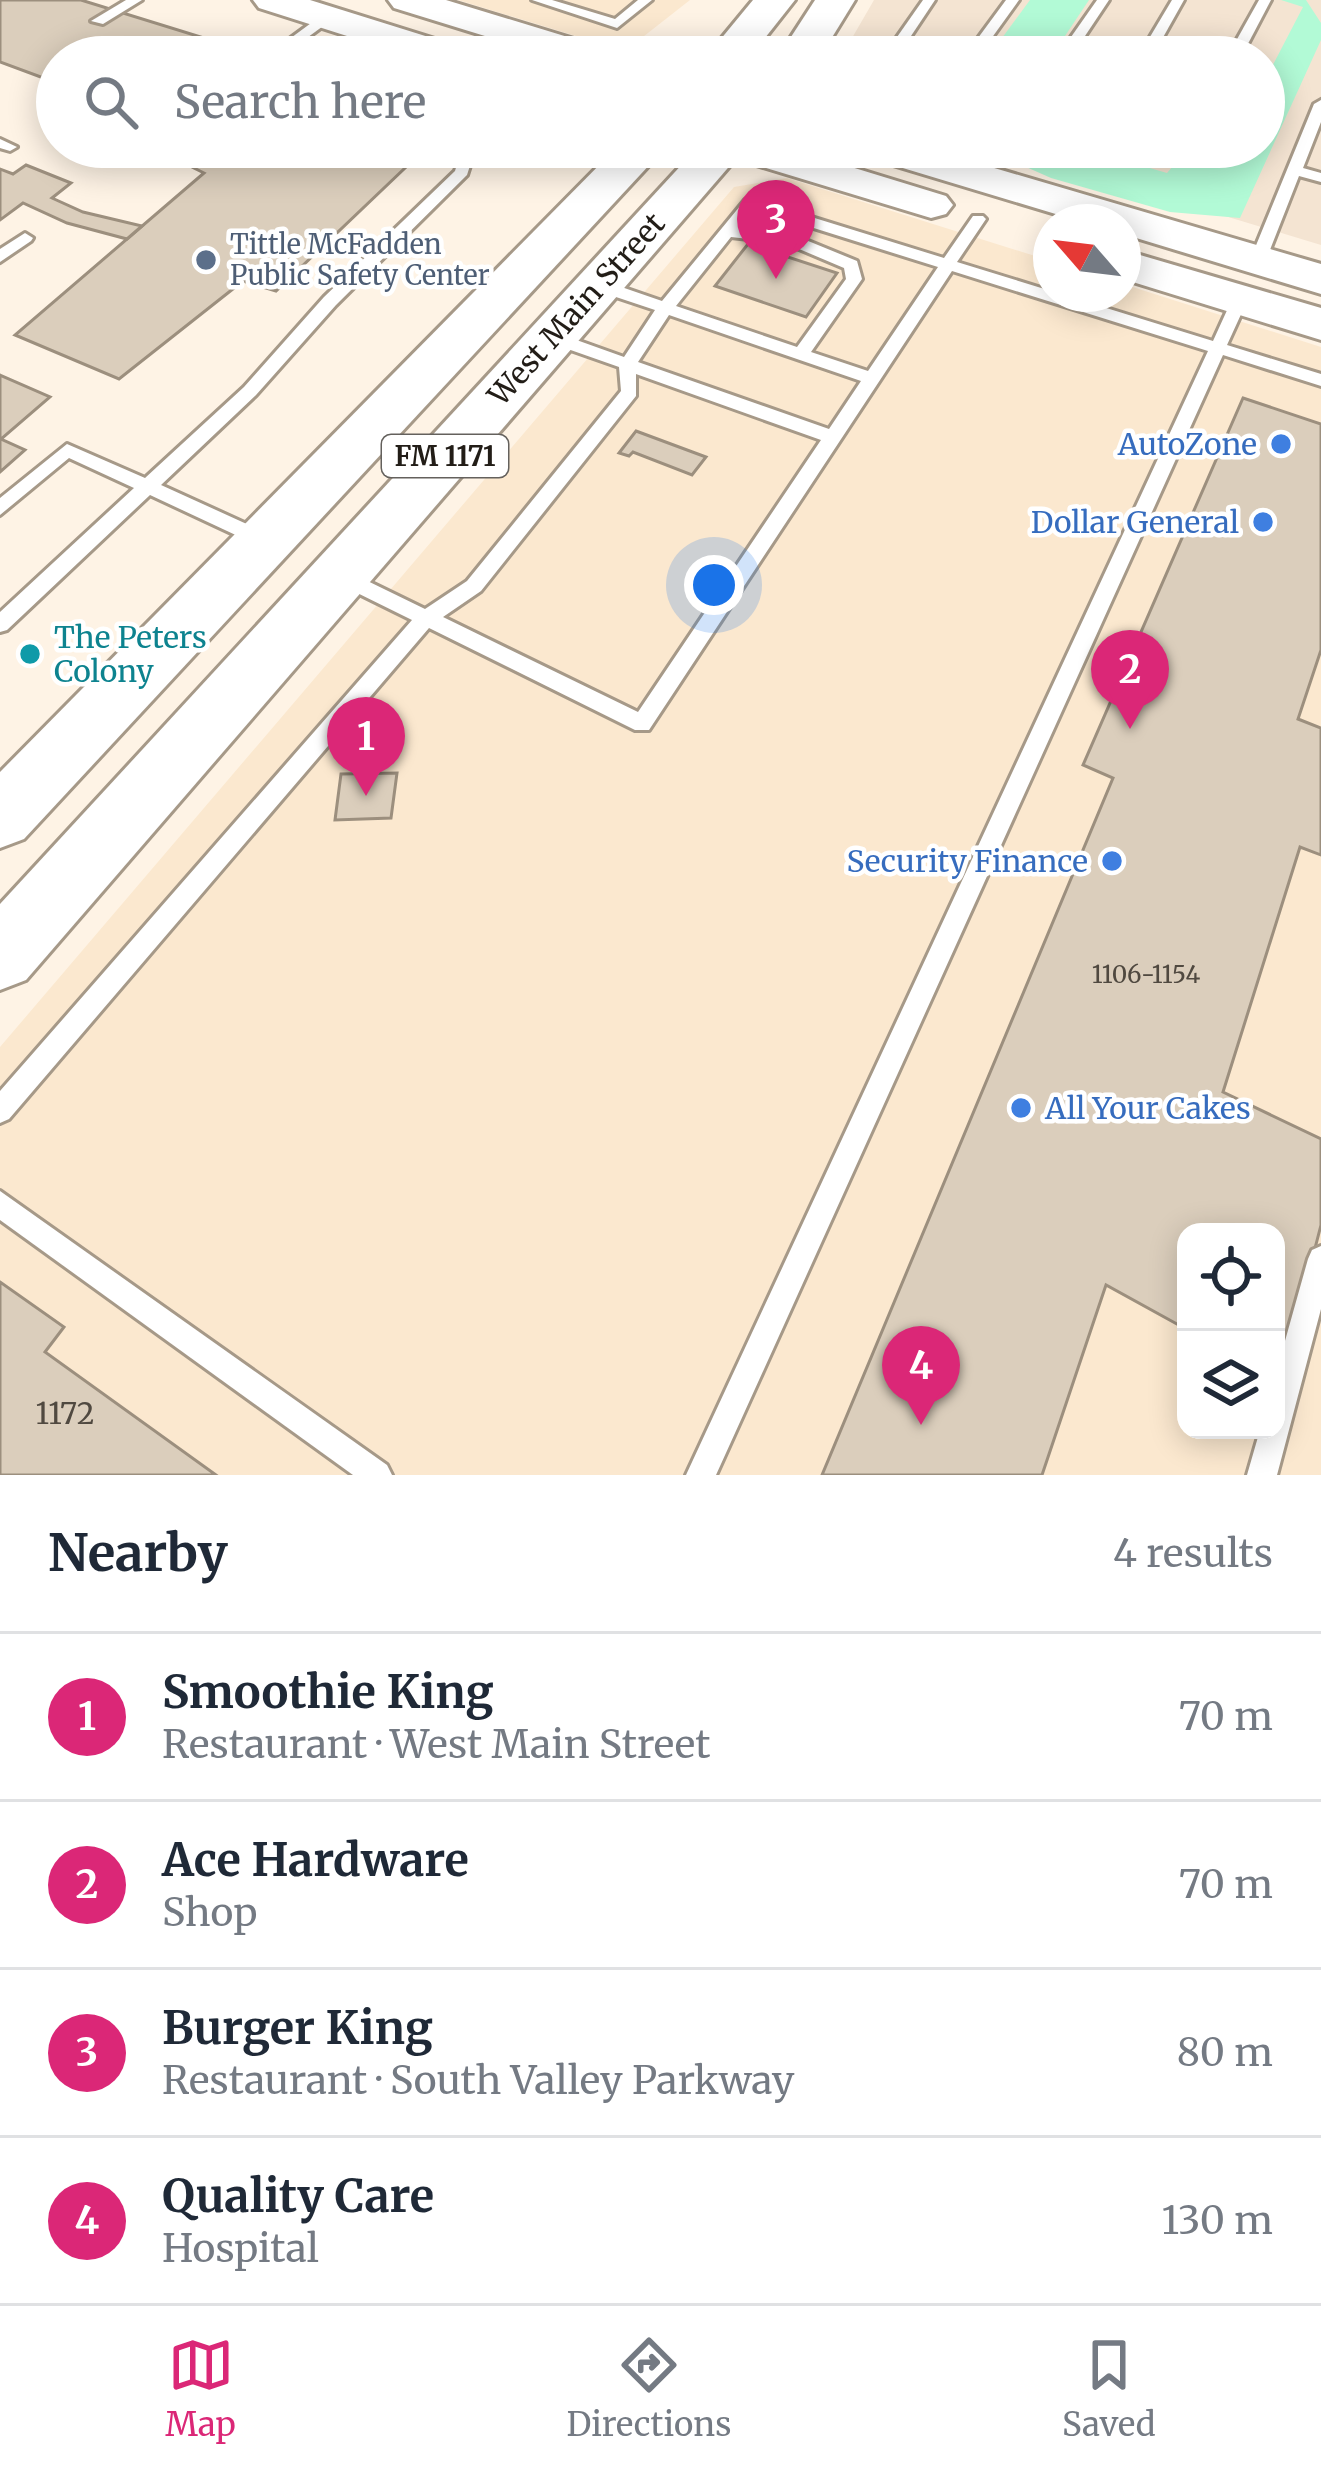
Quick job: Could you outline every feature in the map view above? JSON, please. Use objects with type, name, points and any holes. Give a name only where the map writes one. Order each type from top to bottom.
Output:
[{"type":"main road","points":[[272,0],[386,36]]},
{"type":"main road","points":[[812,36],[835,0]]},
{"type":"main road","points":[[419,2],[527,36]]},
{"type":"main road","name":"West Main Street","points":[[0,818],[624,168]]},
{"type":"main road","name":"West Main Street","points":[[0,956],[704,168]]},
{"type":"main road","points":[[810,168],[996,225]]},
{"type":"main road","points":[[937,168],[1249,280],[1321,324]]},
{"type":"main road","points":[[1141,266],[1249,280],[1321,279]]},
{"type":"main road","points":[[264,540],[339,575]]},
{"type":"lane","points":[[98,21],[136,0]]},
{"type":"lane","points":[[538,0],[617,24],[646,0]]},
{"type":"lane","points":[[904,36],[929,0]]},
{"type":"lane","points":[[986,36],[1013,0]]},
{"type":"lane","points":[[1078,36],[1102,0]]},
{"type":"lane","points":[[1157,36],[1178,0]]},
{"type":"lane","points":[[1245,36],[1265,0]]},
{"type":"lane","points":[[301,36],[327,17]]},
{"type":"lane","points":[[701,1475],[1249,280],[1321,104]]},
{"type":"lane","points":[[0,624],[250,391],[330,301],[463,168]]},
{"type":"lane","points":[[1294,170],[1321,178]]},
{"type":"lane","points":[[0,1110],[424,620],[474,586],[630,392],[627,365],[666,307],[750,203],[1321,380]]},
{"type":"lane","points":[[339,575],[642,724],[947,266],[996,225]]},
{"type":"lane","points":[[727,232],[744,230],[830,253],[851,266],[854,278],[801,354]]},
{"type":"lane","points":[[0,257],[25,238]]},
{"type":"lane","points":[[598,285],[872,380]]},
{"type":"lane","points":[[550,337],[834,438]]},
{"type":"lane","points":[[0,508],[67,450],[264,540]]},
{"type":"lane","points":[[0,1204],[377,1475]]},
{"type":"lane","points":[[1285,1390],[1321,1259]]},
{"type":"lane","points":[[1262,1475],[1272,1439]]},
{"type":"shaded area","points":[[458,0],[690,0],[644,36],[576,36]]},
{"type":"shaded area","points":[[874,0],[1321,0],[1321,245],[1066,168],[1285,168],[1285,36],[853,36]]},
{"type":"shaded area","points":[[787,178],[1033,255],[1033,312],[1141,312],[1141,290],[1321,347],[1321,1475],[0,1475],[0,1047],[734,187]]},
{"type":"green space","points":[[1030,0],[1089,0],[1065,36],[1003,36]]},
{"type":"green space","points":[[1281,0],[1306,0],[1321,23],[1321,40],[1285,119],[1285,42],[1303,7]]},
{"type":"green space","points":[[1028,168],[1150,168],[1167,173],[1171,168],[1263,168],[1240,218],[1170,212]]},
{"type":"building","points":[[0,0],[81,0],[198,36],[36,36],[36,75],[0,62]]},
{"type":"building","points":[[26,165],[71,183],[52,198],[83,212],[142,226],[127,239],[67,223],[23,203],[0,220],[0,169],[13,174]]},
{"type":"building","name":"Tittle McFadden Public Safety Center","points":[[194,168],[405,168],[276,291],[243,281],[119,379],[15,335],[204,173]]},
{"type":"building","points":[[748,244],[837,273],[806,317],[715,286]]},
{"type":"building","points":[[0,375],[50,397],[1,439],[25,450],[0,472]]},
{"type":"building","points":[[1243,398],[1321,424],[1321,650],[1298,719],[1321,728],[1321,855],[1300,847],[1223,1092],[1321,1139],[1321,1225],[1285,1364],[1285,1223],[1177,1223],[1177,1324],[1106,1285],[1042,1475],[822,1475],[1113,778],[1083,765]]},
{"type":"building","points":[[636,431],[706,457],[692,475],[633,452],[629,456],[619,453]]},
{"type":"building","points":[[397,773],[391,818],[335,820],[341,774]]},
{"type":"building","points":[[0,1282],[64,1327],[45,1352],[216,1475],[0,1475]]},
{"type":"place","name":"Tittle McFadden Public Safety Center","points":[[206,260]]},
{"type":"place","name":"Burger King","points":[[776,279]]},
{"type":"place","name":"AutoZone","points":[[1281,444]]},
{"type":"place","name":"Dollar General","points":[[1263,522]]},
{"type":"place","name":"The Peters Colony","points":[[30,654]]},
{"type":"place","name":"Ace Hardware","points":[[1130,729]]},
{"type":"place","name":"Smoothie King","points":[[366,796]]},
{"type":"place","name":"Security Finance","points":[[1112,861]]},
{"type":"place","name":"All Your Cakes","points":[[1021,1108]]},
{"type":"place","name":"Quality Care","points":[[921,1425]]}]
